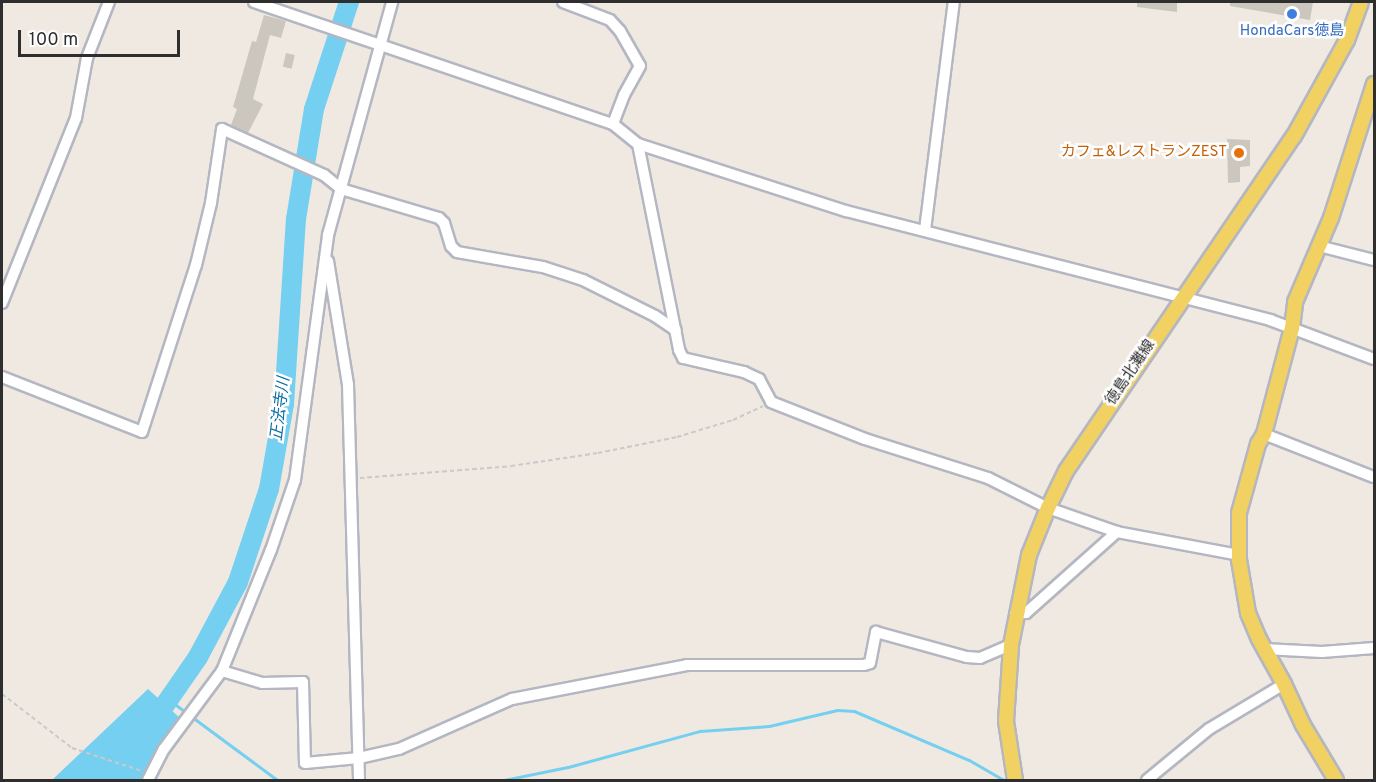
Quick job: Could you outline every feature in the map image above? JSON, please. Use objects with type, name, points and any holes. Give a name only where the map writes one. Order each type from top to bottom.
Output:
[{"type":"main road","name":"徳島北灘線","points":[[1014,776],[1006,721],[1011,645],[1015,614],[1029,555],[1048,508],[1066,471],[1300,126],[1347,40],[1361,2]]},
{"type":"main road","points":[[1336,780],[1303,725],[1248,613],[1239,555],[1239,513],[1258,444],[1264,434],[1292,328],[1295,302],[1355,150],[1374,84]]},
{"type":"street","points":[[2,303],[76,118],[87,58],[109,2]]},
{"type":"street","points":[[254,2],[614,124],[638,144],[846,211],[1236,310],[1374,359]]},
{"type":"street","points":[[147,776],[185,719],[222,671],[271,549],[295,480],[326,249],[363,103],[392,2]]},
{"type":"street","points":[[563,2],[610,20],[620,31],[640,66],[624,95],[614,124]]},
{"type":"street","points":[[925,230],[954,2]]},
{"type":"street","points":[[2,377],[142,432],[196,265],[211,203],[222,129],[324,175],[341,189],[439,218],[444,223],[451,246],[458,252],[543,267],[583,280],[655,316],[676,330]]},
{"type":"street","points":[[638,144],[683,358],[744,372],[759,379],[771,402],[865,439],[988,478],[1048,508],[1116,532],[1239,555]]},
{"type":"street","points":[[1319,246],[1374,260]]},
{"type":"street","points":[[326,249],[348,385],[359,780]]},
{"type":"street","points":[[1264,434],[1374,477]]},
{"type":"street","points":[[1015,614],[1026,614],[1116,532]]},
{"type":"street","points":[[222,671],[262,683],[303,682],[306,763],[359,758],[399,749],[512,699],[687,665],[864,665],[870,663],[876,632],[967,657],[980,658],[1011,645]]},
{"type":"street","points":[[1264,649],[1322,652],[1374,648]]},
{"type":"street","points":[[1147,780],[1209,729],[1284,684]]},
{"type":"path","points":[[351,478],[433,474],[543,462],[598,453],[676,437],[733,420],[771,402]]},
{"type":"path","points":[[2,694],[72,748],[147,776]]},
{"type":"water","points":[[148,689],[180,718],[165,737],[143,780],[52,780]]},
{"type":"building","points":[[1137,2],[1177,2],[1177,12],[1137,7]]},
{"type":"building","name":"HondaCars徳島","points":[[1230,2],[1313,2],[1310,20],[1230,6]]},
{"type":"building","points":[[264,15],[286,21],[281,38],[270,35],[253,99],[263,104],[248,133],[231,125],[237,109],[233,107],[252,41],[256,42]]},
{"type":"building","points":[[286,53],[295,55],[292,69],[283,67]]},
{"type":"building","name":"カフェ&レストランZEST","points":[[1227,139],[1250,140],[1250,166],[1240,167],[1240,182],[1228,183]]},
{"type":"waterway","name":"正法寺川","points":[[151,725],[198,657],[238,582],[269,489],[284,404],[296,219],[314,109],[349,2]]},
{"type":"waterway","points":[[169,700],[187,713]]},
{"type":"waterway","points":[[504,780],[568,767],[700,731],[769,726],[837,710],[854,711],[969,760],[1003,780]]},
{"type":"waterway","points":[[192,717],[277,780]]},
{"type":"place","name":"HondaCars徳島","points":[[1292,14]]},
{"type":"place","name":"カフェ&レストランZEST","points":[[1239,153]]}]
